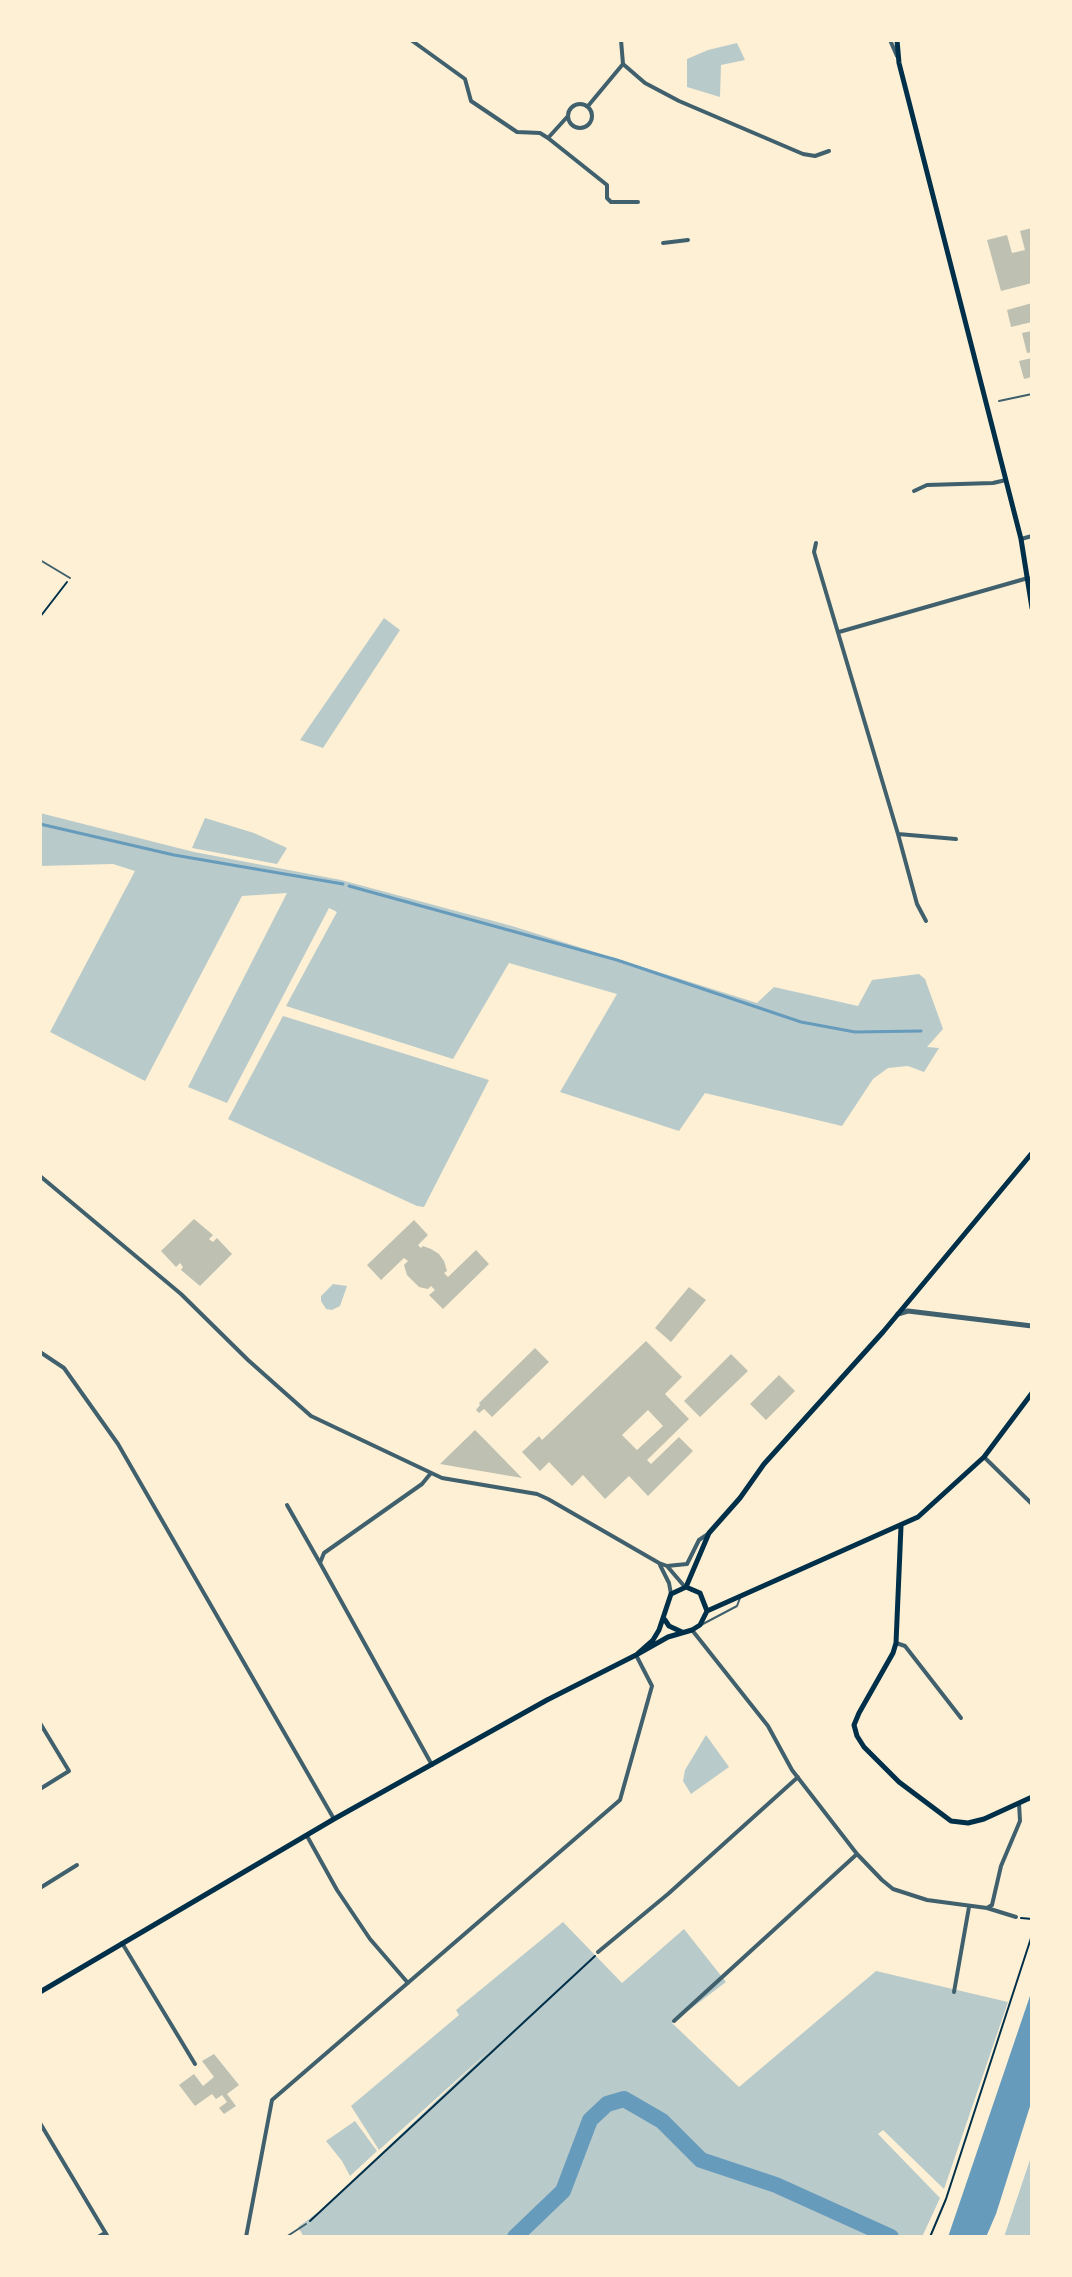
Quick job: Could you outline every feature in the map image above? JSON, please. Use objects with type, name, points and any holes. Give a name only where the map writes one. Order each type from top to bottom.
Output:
[{"type":"main road","points":[[897,40],[899,63],[1021,539],[1032,608]]},
{"type":"main road","points":[[636,1655],[653,1640],[665,1620],[665,1606],[671,1594],[686,1587],[709,1533],[740,1498],[764,1464],[821,1403],[1032,1153]]},
{"type":"main road","points":[[41,1990],[334,1819],[547,1700],[668,1637],[692,1630],[700,1625],[707,1611],[817,1559],[901,1526],[930,1507],[984,1457],[1032,1393]]},
{"type":"main road","points":[[901,1526],[896,1643],[854,1725],[857,1736],[899,1782],[951,1821],[968,1823],[1032,1797]]},
{"type":"main road","points":[[686,1587],[700,1593],[707,1611]]},
{"type":"main road","points":[[665,1620],[669,1626],[683,1632]]},
{"type":"street","points":[[411,40],[465,79],[471,101],[517,132],[540,133],[607,185],[607,198],[611,202],[638,202]]},
{"type":"street","points":[[621,40],[623,64],[645,83],[679,101],[803,154],[815,156],[829,151]]},
{"type":"street","points":[[890,40],[899,63]]},
{"type":"street","points":[[588,106],[623,64]]},
{"type":"street","points":[[548,138],[575,105],[588,106]]},
{"type":"street","points":[[568,115],[572,125],[583,128],[592,118],[588,106]]},
{"type":"street","points":[[663,243],[688,240]]},
{"type":"street","points":[[914,491],[927,485],[1006,480]]},
{"type":"street","points":[[1021,539],[1032,536]]},
{"type":"street","points":[[816,543],[814,552],[917,904],[926,921]]},
{"type":"street","points":[[839,632],[1028,578]]},
{"type":"street","points":[[898,834],[956,839]]},
{"type":"street","points":[[40,1176],[181,1294],[311,1416],[431,1473],[468,1484],[537,1494],[667,1566],[687,1564],[699,1540],[709,1533]]},
{"type":"street","points":[[897,1314],[908,1311],[1032,1326]]},
{"type":"street","points":[[40,1352],[64,1368],[118,1444],[334,1819]]},
{"type":"street","points":[[984,1457],[1032,1504]]},
{"type":"street","points":[[320,1563],[324,1553],[422,1484],[431,1473]]},
{"type":"street","points":[[287,1505],[432,1765]]},
{"type":"street","points":[[659,1563],[671,1594]]},
{"type":"street","points":[[667,1566],[686,1587]]},
{"type":"street","points":[[692,1630],[768,1726],[798,1777],[857,1854],[893,1889],[927,1900],[987,1908],[1016,1917]]},
{"type":"street","points":[[896,1643],[905,1646],[961,1718]]},
{"type":"street","points":[[246,2237],[272,2100],[620,1800],[652,1686],[636,1655]]},
{"type":"street","points":[[40,1723],[69,1771],[40,1789]]},
{"type":"street","points":[[598,1952],[668,1894],[798,1777]]},
{"type":"street","points":[[987,1908],[992,1905],[1001,1866],[1020,1821],[1019,1803]]},
{"type":"street","points":[[307,1836],[337,1890],[370,1939],[408,1983]]},
{"type":"street","points":[[674,2021],[857,1854]]},
{"type":"street","points":[[40,1888],[77,1865]]},
{"type":"street","points":[[954,1992],[969,1907]]},
{"type":"street","points":[[122,1943],[195,2064]]},
{"type":"street","points":[[40,2123],[106,2235],[98,2237]]},
{"type":"street","points":[[40,2144],[49,2138]]},
{"type":"lane","points":[[999,401],[1032,394]]},
{"type":"lane","points":[[40,560],[70,578]]},
{"type":"lane","points":[[700,1625],[737,1606],[740,1598]]},
{"type":"lane","points":[[286,2237],[306,2224]]},
{"type":"path","points":[[40,617],[70,578]]},
{"type":"path","points":[[1016,1917],[1032,1919]]},
{"type":"path","points":[[930,2237],[946,2199],[1032,1935]]},
{"type":"path","points":[[306,2224],[598,1952]]},
{"type":"shaded area","points":[[737,43],[745,60],[721,65],[720,97],[687,87],[687,59]]},
{"type":"shaded area","points":[[384,618],[400,630],[323,748],[300,740]]},
{"type":"shaded area","points":[[40,813],[194,852],[341,880],[512,926],[757,1003],[774,987],[858,1006],[872,980],[919,974],[925,979],[943,1029],[927,1047],[939,1048],[924,1072],[908,1066],[888,1068],[873,1079],[842,1126],[705,1093],[679,1131],[560,1092],[617,994],[509,963],[453,1059],[286,1006],[337,912],[329,908],[227,1103],[188,1087],[287,893],[242,896],[145,1081],[50,1032],[135,871],[113,864],[40,866]]},
{"type":"shaded area","points":[[205,818],[254,833],[287,848],[277,864],[192,848]]},
{"type":"shaded area","points":[[283,1016],[489,1080],[424,1207],[228,1119]]},
{"type":"shaded area","points":[[333,1284],[347,1286],[340,1306],[332,1310],[326,1309],[321,1296]]},
{"type":"shaded area","points":[[706,1735],[729,1767],[691,1794],[683,1781],[685,1770]]},
{"type":"shaded area","points":[[563,1922],[622,1983],[684,1929],[726,1982],[672,2023],[739,2087],[876,1971],[1008,2002],[944,2189],[883,2130],[878,2134],[940,2198],[922,2237],[304,2237],[298,2227],[320,2211],[491,2049],[379,2150],[351,2106],[459,2015],[456,2010]]},
{"type":"shaded area","points":[[355,2121],[377,2151],[350,2176],[326,2141]]},
{"type":"shaded area","points":[[1032,2154],[1032,2237],[1004,2237]]},
{"type":"water","points":[[1032,1990],[1032,2100],[996,2214],[986,2237],[948,2237]]},
{"type":"building","points":[[1032,228],[1032,283],[1001,291],[987,240],[1007,235],[1012,253],[1025,250],[1020,231]]},
{"type":"building","points":[[1032,303],[1032,322],[1011,327],[1007,310]]},
{"type":"building","points":[[1032,331],[1032,352],[1027,353],[1022,333]]},
{"type":"building","points":[[1032,358],[1032,377],[1024,379],[1019,361]]},
{"type":"building","points":[[194,1219],[213,1235],[209,1239],[213,1242],[217,1238],[232,1254],[200,1286],[181,1270],[183,1267],[180,1263],[176,1267],[161,1251]]},
{"type":"building","points":[[414,1220],[428,1235],[418,1245],[439,1254],[448,1277],[476,1250],[489,1264],[443,1309],[429,1295],[435,1290],[431,1286],[428,1289],[419,1287],[407,1275],[404,1265],[408,1261],[404,1258],[381,1280],[367,1265]]},
{"type":"building","points":[[689,1287],[706,1300],[671,1342],[655,1328]]},
{"type":"building","points":[[646,1341],[682,1377],[665,1394],[689,1419],[647,1460],[651,1464],[679,1437],[693,1451],[648,1496],[629,1476],[605,1499],[583,1475],[572,1486],[549,1462],[540,1471],[522,1452],[539,1436],[542,1440]],"holes":[[[648,1410],[663,1426],[637,1450],[622,1435]]]},
{"type":"building","points":[[535,1348],[549,1362],[492,1417],[484,1409],[479,1413],[476,1410],[479,1403]]},
{"type":"building","points":[[731,1354],[748,1371],[700,1417],[684,1401]]},
{"type":"building","points":[[779,1375],[795,1391],[766,1420],[750,1404]]},
{"type":"building","points":[[475,1430],[485,1440],[522,1478],[440,1464]]},
{"type":"building","points":[[214,2054],[239,2085],[227,2094],[236,2106],[224,2114],[219,2108],[227,2102],[222,2095],[216,2099],[212,2094],[195,2106],[179,2085],[194,2074],[203,2086],[214,2077],[202,2061]]},
{"type":"waterway","points":[[40,824],[174,855],[343,884]]},
{"type":"waterway","points":[[349,886],[617,960],[801,1022],[855,1032],[921,1031]]},
{"type":"waterway","points":[[515,2237],[563,2191],[590,2120],[607,2104],[624,2099],[662,2121],[701,2160],[776,2185],[891,2237]]}]
